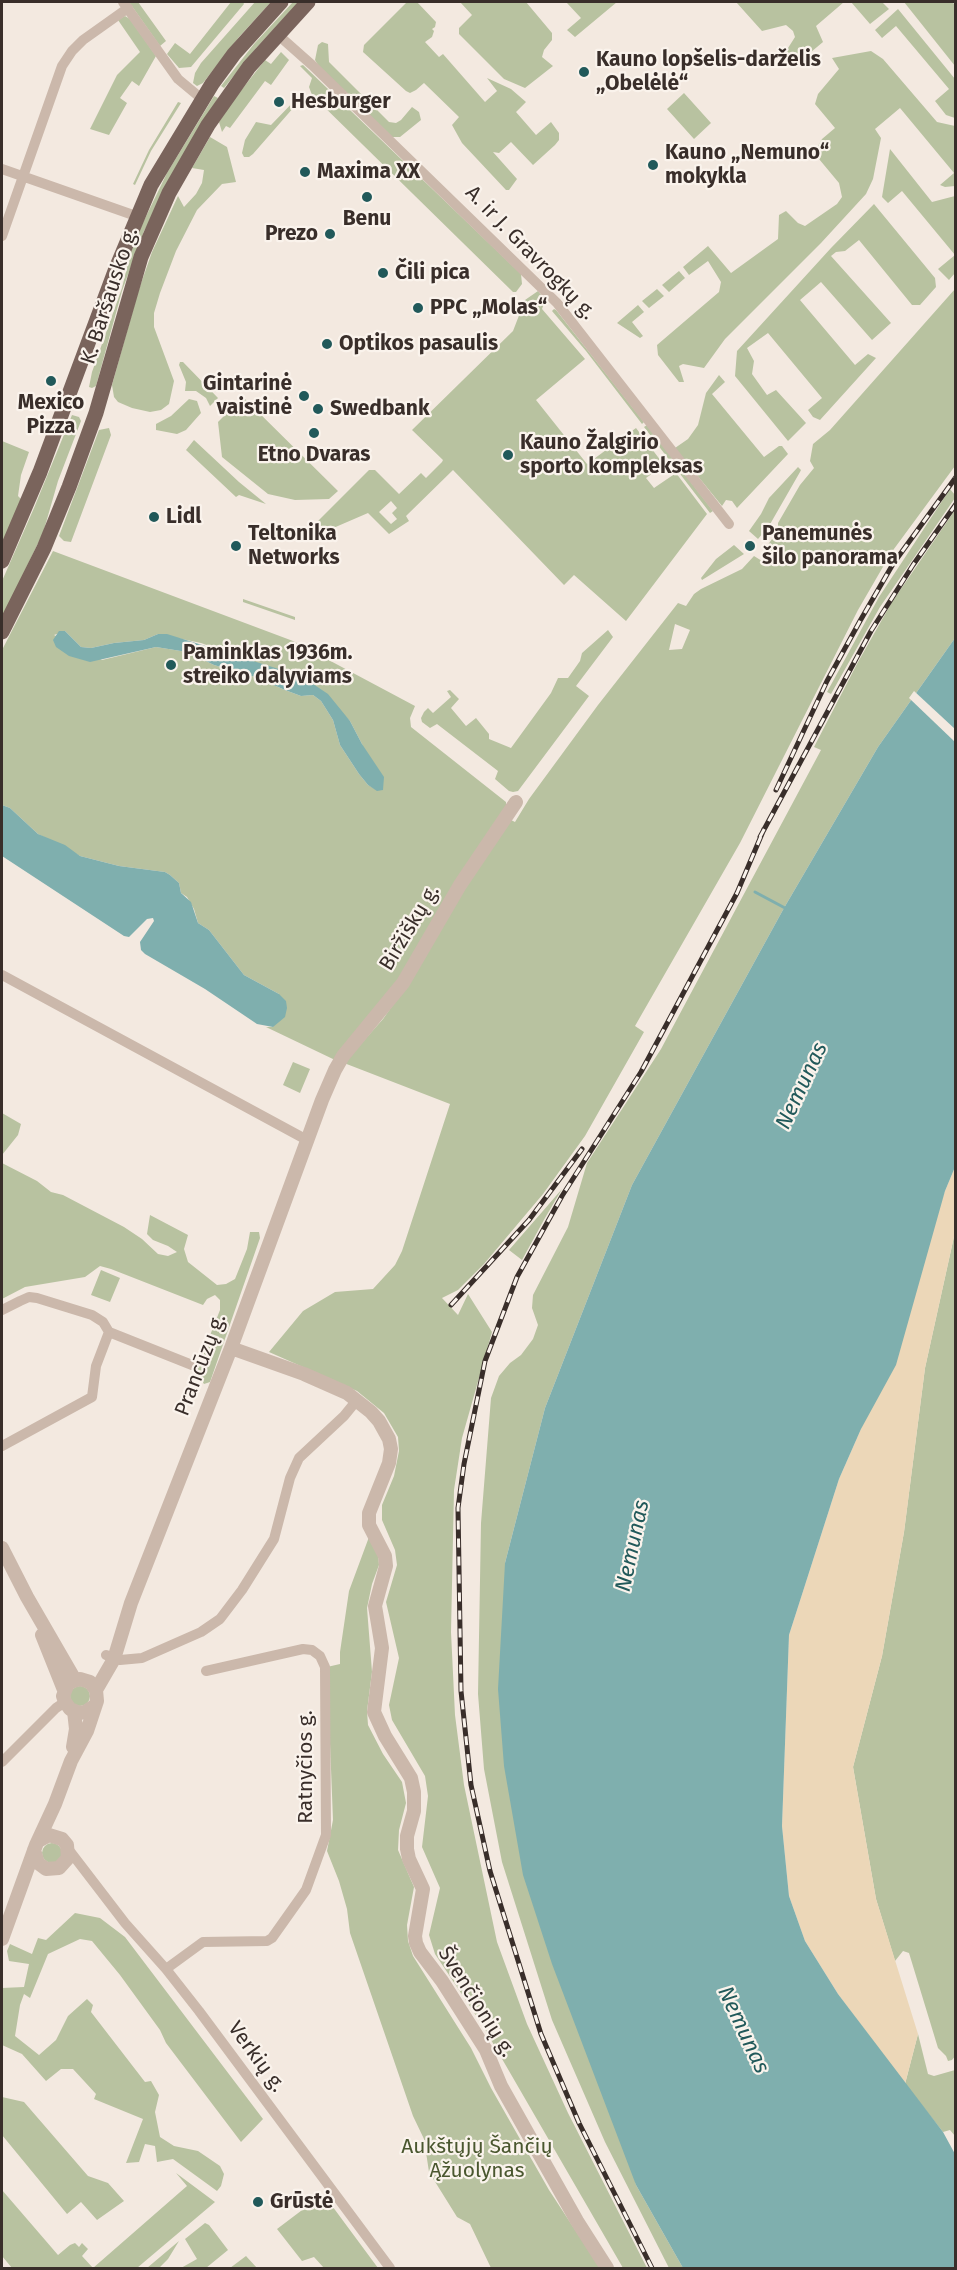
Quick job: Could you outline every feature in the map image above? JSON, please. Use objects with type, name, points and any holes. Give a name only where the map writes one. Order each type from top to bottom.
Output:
[{"type":"main road","name":"K. Baršausko g.","points":[[2,561],[48,452],[136,216],[165,159],[202,99],[234,54],[281,2]]},
{"type":"main road","name":"K. Baršausko g.","points":[[2,632],[39,558],[69,487],[96,413],[141,257],[168,193],[222,104],[249,67],[308,2]]},
{"type":"street","points":[[2,236],[62,66],[83,40],[126,5],[178,79],[202,99]]},
{"type":"street","name":"A. ir J. Gravrogkų g.","points":[[277,34],[312,65],[557,303],[729,524]]},
{"type":"street","points":[[2,169],[136,216]]},
{"type":"street","name":"Biržiškų g.","points":[[335,1070],[403,983],[460,885],[516,802]]},
{"type":"street","points":[[2,975],[307,1140]]},
{"type":"street","name":"Prancūzų g.","points":[[96,1690],[231,1348],[335,1070]]},
{"type":"street","points":[[2,1310],[29,1297],[37,1298],[92,1315],[103,1322],[109,1332],[192,1365]]},
{"type":"street","points":[[2,1446],[92,1397],[96,1366],[109,1332]]},
{"type":"street","name":"Švenčionių g.","points":[[231,1348],[304,1374],[357,1400],[379,1421],[389,1438],[391,1449],[389,1463],[369,1514],[369,1525],[386,1556],[386,1566],[375,1606],[382,1654],[374,1712],[384,1736],[411,1778],[414,1792],[414,1811],[407,1842],[409,1858],[423,1889],[414,1936],[420,1952],[442,1981],[486,2050],[501,2086],[607,2268]]},
{"type":"street","points":[[110,1657],[129,1660],[167,1648],[201,1632],[227,1611],[274,1539],[290,1478],[299,1458],[344,1416],[357,1400]]},
{"type":"street","points":[[2,1548],[27,1597],[68,1701],[76,1729],[70,1761],[55,1804],[36,1845],[2,1939]]},
{"type":"street","points":[[27,1597],[80,1680],[94,1686],[96,1690],[97,1701],[87,1731],[70,1761]]},
{"type":"street","name":"Ratnyčios g.","points":[[166,1969],[203,1942],[267,1941],[272,1938],[306,1890],[326,1835],[325,1667],[320,1656],[312,1650],[303,1648],[206,1671]]},
{"type":"street","name":"Prancūzų g.","points":[[80,1680],[97,1671],[110,1657]]},
{"type":"street","points":[[68,1701],[70,1682],[80,1680]]},
{"type":"street","points":[[68,1701],[85,1712],[94,1706]]},
{"type":"street","points":[[2,1762],[56,1708],[68,1701]]},
{"type":"street","points":[[36,1845],[38,1863],[46,1869],[55,1870],[63,1866],[68,1858],[69,1850],[58,1836],[54,1823],[55,1804]]},
{"type":"street","points":[[36,1845],[49,1835],[58,1836]]},
{"type":"street","name":"Verkių g.","points":[[69,1850],[166,1969],[390,2268]]},
{"type":"street","points":[[63,1866],[85,1872]]},
{"type":"street","points":[[20,1892],[46,1869]]},
{"type":"green space","points":[[129,2],[138,2],[166,41],[160,46]]},
{"type":"green space","points":[[231,2],[243,2],[244,4],[191,67],[179,68],[167,54],[175,43],[190,54]]},
{"type":"green space","points":[[255,2],[271,2],[239,37],[203,83],[197,86],[193,83],[195,73],[201,63]]},
{"type":"green space","points":[[293,2],[299,2],[257,47],[224,88],[221,86],[254,44]]},
{"type":"green space","points":[[407,2],[417,2],[436,22],[432,29],[434,31],[432,37],[425,42],[439,57],[443,54],[485,102],[497,91],[487,78],[511,89],[526,102],[516,112],[536,135],[551,122],[559,133],[559,140],[555,145],[533,165],[511,142],[499,153],[493,152],[517,179],[509,190],[506,190],[462,143],[452,125],[459,117],[424,83],[410,93],[406,91],[363,52],[364,45]]},
{"type":"green space","points":[[460,2],[526,2],[552,33],[552,40],[544,50],[542,57],[553,66],[525,88],[504,79],[459,34],[459,28],[472,15]]},
{"type":"green space","points":[[566,2],[617,2],[575,37],[567,30],[581,18]]},
{"type":"green space","points":[[736,2],[844,2],[816,26],[823,42],[793,67],[783,56],[795,37],[793,31],[786,25],[762,31]]},
{"type":"green space","points":[[851,2],[882,2],[889,9],[870,24]]},
{"type":"green space","points":[[904,2],[950,2],[955,4],[955,66]]},
{"type":"green space","points":[[898,9],[955,79],[955,118],[946,115],[935,101],[949,89],[896,26],[882,38],[875,30]]},
{"type":"green space","points":[[125,16],[130,19],[156,56],[139,86],[132,81],[120,98],[127,103],[109,135],[90,129],[117,75],[140,52],[118,20]]},
{"type":"green space","points":[[322,42],[328,44],[329,62],[389,122],[396,123],[401,120],[412,107],[419,112],[421,120],[400,137],[391,137],[318,65],[315,60],[318,45]]},
{"type":"green space","points":[[871,51],[883,59],[937,122],[955,126],[955,186],[940,185],[954,173],[900,108],[875,129],[881,138],[873,179],[866,194],[821,243],[725,339],[704,368],[683,364],[679,366],[684,382],[679,382],[658,355],[657,345],[719,292],[721,282],[708,261],[689,275],[683,267],[708,246],[731,273],[778,239],[779,215],[786,211],[798,223],[805,226],[837,204],[842,197],[839,183],[814,153],[822,139],[835,128],[815,104],[818,94],[839,69],[832,58]]},
{"type":"green space","points":[[281,52],[289,60],[271,85],[265,81],[230,128],[226,126],[222,132],[219,122],[232,102],[265,60],[271,64]]},
{"type":"green space","points":[[303,65],[521,274],[522,284],[516,292],[513,292],[312,95],[309,87],[312,78],[300,66]]},
{"type":"green space","points":[[684,93],[711,123],[694,139],[667,109]]},
{"type":"green space","points":[[300,95],[301,99],[253,154],[244,157],[242,153],[245,140],[256,122],[271,125]]},
{"type":"green space","points":[[214,96],[218,98],[144,231],[122,291],[96,386],[89,387],[137,235],[167,173]]},
{"type":"green space","points":[[178,102],[181,103],[151,151],[135,185],[133,184],[149,150]]},
{"type":"green space","points":[[210,137],[227,147],[236,182],[222,184],[197,210],[176,251],[160,293],[154,313],[154,327],[174,381],[169,404],[161,410],[150,412],[132,408],[118,402],[114,397],[112,385],[138,292],[152,252],[178,196],[184,207],[202,183],[204,170],[192,168]]},
{"type":"green space","points":[[890,149],[932,202],[955,196],[955,255],[902,191],[888,203],[882,197]]},
{"type":"green space","points":[[874,204],[935,278],[936,287],[920,305],[912,305],[859,240],[845,251],[836,252],[831,256],[891,323],[872,340],[821,282],[800,300],[855,365],[868,354],[876,358],[820,420],[813,417],[808,410],[822,398],[768,333],[747,348],[754,361],[752,374],[767,395],[776,390],[806,423],[788,441],[735,376],[737,351]]},
{"type":"green space","points":[[955,255],[955,273],[949,280],[938,269]]},
{"type":"green space","points":[[679,271],[685,278],[669,292],[662,285]]},
{"type":"green space","points":[[657,289],[664,296],[649,308],[642,301]]},
{"type":"green space","points":[[955,289],[955,466],[891,553],[858,610],[740,843],[635,1026],[644,1032],[585,1136],[543,1194],[484,1264],[458,1290],[442,1298],[458,1315],[468,1294],[492,1332],[462,1438],[454,1490],[451,1632],[455,1715],[464,1785],[497,1942],[527,2024],[568,2113],[647,2268],[623,2268],[483,2026],[435,1954],[429,1935],[440,1888],[422,1847],[428,1796],[425,1776],[392,1720],[389,1705],[399,1658],[386,1602],[397,1565],[395,1550],[382,1520],[382,1505],[394,1476],[399,1451],[398,1437],[384,1413],[357,1391],[269,1352],[303,1311],[335,1292],[373,1289],[395,1265],[402,1251],[450,1104],[344,1063],[383,1019],[407,985],[453,906],[509,819],[515,822],[529,799],[598,705],[678,603],[686,606],[694,594],[742,569],[754,556],[762,561],[769,556],[764,550],[778,531],[778,523],[800,485],[814,468],[810,461],[813,444],[830,430]],"holes":[[[675,624],[690,630],[682,649],[669,650]]]},
{"type":"green space","name":"Kauno Žalgirio sporto kompleksas","points":[[538,291],[545,300],[542,309],[585,359],[536,400],[587,464],[636,428],[664,465],[646,478],[654,488],[676,473],[707,514],[626,621],[574,575],[564,585],[453,470],[406,516],[409,521],[389,534],[368,513],[324,532],[315,529],[318,521],[369,470],[375,470],[399,494],[421,473],[426,478],[442,462],[443,460],[412,430],[513,331],[525,300]],"holes":[[[391,501],[397,508],[392,513],[397,519],[391,524],[379,512]]]},
{"type":"green space","points":[[638,305],[644,312],[632,322],[643,336],[640,338],[617,323]]},
{"type":"green space","points":[[554,309],[644,422],[642,424],[552,311]]},
{"type":"green space","points":[[183,362],[218,398],[210,406],[206,398],[196,391],[185,391],[186,382],[179,365]]},
{"type":"green space","points":[[719,375],[725,382],[712,394],[764,457],[779,446],[782,446],[788,454],[737,508],[732,501],[726,500],[722,506],[675,448],[688,439],[698,425],[706,393]]},
{"type":"green space","points":[[189,399],[197,401],[201,413],[186,430],[177,434],[156,430],[156,424],[171,416]]},
{"type":"green space","points":[[245,399],[338,491],[329,499],[295,500],[268,494],[222,457],[218,422],[236,404]]},
{"type":"green space","points":[[72,415],[79,417],[81,421],[58,481],[43,533],[2,618],[2,581]]},
{"type":"green space","points":[[647,425],[713,511],[710,513],[644,427]]},
{"type":"green space","points":[[109,428],[111,435],[71,542],[64,541],[59,536],[99,430]]},
{"type":"green space","points":[[194,440],[266,504],[239,495],[236,497],[186,450]]},
{"type":"green space","points":[[2,441],[29,452],[21,475],[18,496],[21,499],[2,544]]},
{"type":"green space","points":[[798,467],[800,472],[769,526],[758,539],[749,531],[769,498]]},
{"type":"green space","points":[[950,489],[955,498],[880,607],[831,694],[827,692],[879,597]]},
{"type":"green space","points":[[955,510],[955,638],[878,747],[784,908],[632,1185],[545,1408],[505,1563],[636,2185],[683,2268],[669,2268],[605,2142],[552,2020],[502,1862],[484,1769],[478,1694],[481,1523],[491,1398],[499,1376],[510,1363],[521,1355],[533,1339],[538,1325],[532,1308],[533,1295],[568,1227],[587,1163],[661,1049],[821,750],[814,747],[858,662],[892,602]]},
{"type":"green space","points":[[734,545],[744,554],[702,580],[701,578],[716,559]]},
{"type":"green space","points":[[53,551],[293,641],[415,706],[410,718],[411,727],[506,802],[506,807],[403,975],[335,1060],[266,1027],[273,1027],[279,994],[244,975],[209,930],[198,923],[194,909],[187,897],[181,893],[179,883],[170,875],[165,872],[119,866],[80,856],[38,834],[10,808],[2,805],[2,650]],"holes":[[[65,631],[81,647],[91,648],[144,640],[158,634],[201,643],[301,676],[350,721],[362,744],[377,790],[368,785],[359,774],[340,745],[333,720],[321,701],[313,695],[301,696],[255,677],[214,665],[187,652],[156,647],[102,660],[54,635]]]},
{"type":"green space","points":[[243,599],[295,617],[295,620],[243,602]]},
{"type":"green space","points":[[608,630],[613,637],[576,686],[589,696],[518,791],[509,791],[495,779],[498,771],[437,724],[430,728],[422,722],[421,718],[428,708],[433,713],[451,697],[447,691],[450,690],[459,699],[451,708],[466,726],[476,718],[489,734],[489,739],[511,748],[551,693],[558,678],[568,678],[580,661],[582,653]]},
{"type":"green space","points":[[293,1062],[310,1069],[300,1093],[283,1085]]},
{"type":"green space","points":[[2,1113],[21,1124],[18,1135],[2,1155]]},
{"type":"green space","points":[[2,1163],[37,1181],[51,1192],[63,1195],[124,1227],[158,1254],[168,1256],[177,1252],[153,1240],[147,1234],[150,1215],[188,1235],[184,1249],[188,1262],[217,1285],[226,1284],[235,1279],[247,1249],[250,1232],[259,1232],[260,1238],[210,1382],[204,1384],[198,1375],[198,1366],[220,1310],[220,1300],[215,1295],[207,1299],[203,1305],[100,1266],[85,1277],[25,1287],[2,1299]]},
{"type":"green space","points":[[562,1189],[545,1218],[522,1260],[509,1250]]},
{"type":"green space","points":[[955,1232],[956,2055],[948,2061],[938,2048],[909,1953],[903,1951],[895,1961],[876,1899],[853,1767],[882,1656],[904,1532],[925,1368]]},
{"type":"green space","points":[[101,1270],[120,1278],[110,1302],[91,1295]]},
{"type":"green space","name":"Aukštųjų Šančių Ąžuolynas","points":[[369,1537],[378,1553],[379,1565],[367,1608],[372,1672],[367,1711],[368,1725],[383,1754],[402,1782],[406,1803],[399,1830],[398,1850],[414,1887],[407,1925],[408,1941],[413,1956],[471,2048],[549,2190],[600,2268],[491,2268],[470,2224],[457,2217],[429,2172],[424,2139],[413,2116],[350,1933],[347,1909],[327,1851],[333,1820],[327,1667],[340,1664],[349,1591]]},
{"type":"green space","points":[[80,1686],[87,1689],[90,1696],[87,1703],[80,1706],[73,1703],[70,1696],[73,1689]]},
{"type":"green space","points":[[52,1843],[59,1846],[62,1853],[59,1860],[52,1863],[45,1860],[42,1853],[45,1846]]},
{"type":"green space","points":[[75,1913],[100,1918],[125,1937],[263,2119],[241,2142],[166,2043],[160,2030],[120,1975],[92,1941],[80,1939],[48,1954],[30,1998],[24,1994],[15,2036],[39,2055],[56,2040],[68,2016],[87,1999],[93,2005],[91,2012],[145,2082],[151,2081],[159,2095],[155,2112],[160,2137],[174,2146],[198,2151],[220,2166],[224,2174],[217,2191],[173,2159],[157,2162],[155,2146],[145,2144],[139,2162],[126,2163],[143,2119],[94,2099],[96,2094],[73,2069],[61,2069],[46,2081],[22,2054],[2,2045],[2,1988],[24,1987],[29,1964],[9,1961],[7,1951],[10,1944],[32,1954],[38,1938],[46,1940]]},
{"type":"green space","points":[[918,2034],[928,2074],[934,2076],[955,2070],[955,2136],[950,2130],[943,2132],[905,2084]]},
{"type":"green space","points":[[2,2097],[24,2102],[88,2176],[108,2183],[124,2201],[97,2220],[81,2202],[67,2214],[2,2135]]},
{"type":"green space","points":[[176,2173],[215,2202],[137,2268],[93,2268],[187,2186]]},
{"type":"green space","points":[[2,2190],[58,2255],[70,2245],[75,2243],[79,2247],[82,2243],[88,2249],[82,2256],[93,2268],[12,2268],[2,2256]]},
{"type":"green space","points":[[322,2195],[378,2268],[324,2268],[314,2257],[302,2261],[277,2229]]},
{"type":"green space","points":[[205,2223],[228,2250],[206,2268],[181,2268],[197,2259],[185,2239]]},
{"type":"green space","points":[[179,2241],[168,2259],[159,2268],[147,2268]]},
{"type":"green space","points":[[246,2256],[257,2268],[230,2268]]},
{"type":"sand","points":[[955,1167],[955,1232],[925,1368],[904,1532],[882,1656],[853,1767],[876,1899],[918,2034],[905,2084],[838,1994],[805,1941],[789,1896],[782,1826],[789,1635],[839,1479],[861,1429]]},
{"type":"water","points":[[59,631],[65,631],[81,647],[91,648],[167,634],[301,676],[328,694],[350,721],[384,777],[383,790],[377,791],[368,785],[359,774],[340,745],[333,720],[321,701],[313,695],[301,696],[255,677],[214,665],[187,652],[156,647],[90,662],[69,656],[56,647],[53,640]]},
{"type":"water","name":"Nemunas","points":[[955,638],[955,1167],[945,1191],[896,1365],[861,1429],[839,1479],[789,1635],[782,1826],[789,1896],[805,1941],[838,1994],[943,2132],[955,2154],[955,2268],[683,2268],[636,2185],[552,1964],[523,1875],[504,1766],[498,1689],[505,1563],[545,1408],[632,1185],[784,908],[878,747]]},
{"type":"water","points":[[2,805],[10,808],[38,834],[65,845],[80,856],[119,866],[165,872],[170,875],[179,883],[181,893],[191,902],[198,923],[209,930],[244,975],[279,994],[286,1001],[285,1017],[273,1027],[257,1024],[205,989],[145,954],[141,950],[140,942],[154,921],[153,918],[147,919],[129,937],[124,936],[2,856]]},
{"type":"pier","points":[[914,691],[955,729],[955,742],[909,698]]},
{"type":"waterway","points":[[755,892],[785,908]]},
{"type":"railway","points":[[776,790],[827,681],[860,621],[893,564],[956,477]]},
{"type":"railway","points":[[760,837],[871,631],[913,565],[956,504]]},
{"type":"railway","points":[[652,2268],[579,2123],[541,2034],[490,1871],[471,1785],[461,1691],[458,1508],[464,1464],[485,1361],[517,1277],[562,1196],[641,1072],[737,893],[764,829]]},
{"type":"railway","points":[[451,1305],[529,1220],[582,1149]]},
{"type":"place","name":"Kauno lopšelis-darželis „Obelėlė“","points":[[584,72]]},
{"type":"place","name":"Hesburger","points":[[279,102]]},
{"type":"place","name":"Kauno „Nemuno“ mokykla","points":[[653,165]]},
{"type":"place","name":"Maxima XX","points":[[305,172]]},
{"type":"place","name":"Benu","points":[[367,197]]},
{"type":"place","name":"Prezo","points":[[330,234]]},
{"type":"place","name":"Čili pica","points":[[383,273]]},
{"type":"place","name":"PPC „Molas“","points":[[418,308]]},
{"type":"place","name":"Optikos pasaulis","points":[[327,344]]},
{"type":"place","name":"Mexico Pizza","points":[[51,381]]},
{"type":"place","name":"Gintarinė vaistinė","points":[[304,396]]},
{"type":"place","name":"Swedbank","points":[[318,409]]},
{"type":"place","name":"Etno Dvaras","points":[[314,433]]},
{"type":"place","name":"Kauno Žalgirio sporto kompleksas","points":[[508,455]]},
{"type":"place","name":"Lidl","points":[[154,517]]},
{"type":"place","name":"Teltonika Networks","points":[[236,546]]},
{"type":"place","name":"Panemunės šilo panorama","points":[[750,546]]},
{"type":"place","name":"Paminklas 1936m. streiko dalyviams","points":[[171,665]]},
{"type":"place","name":"Grūstė","points":[[258,2202]]}]
